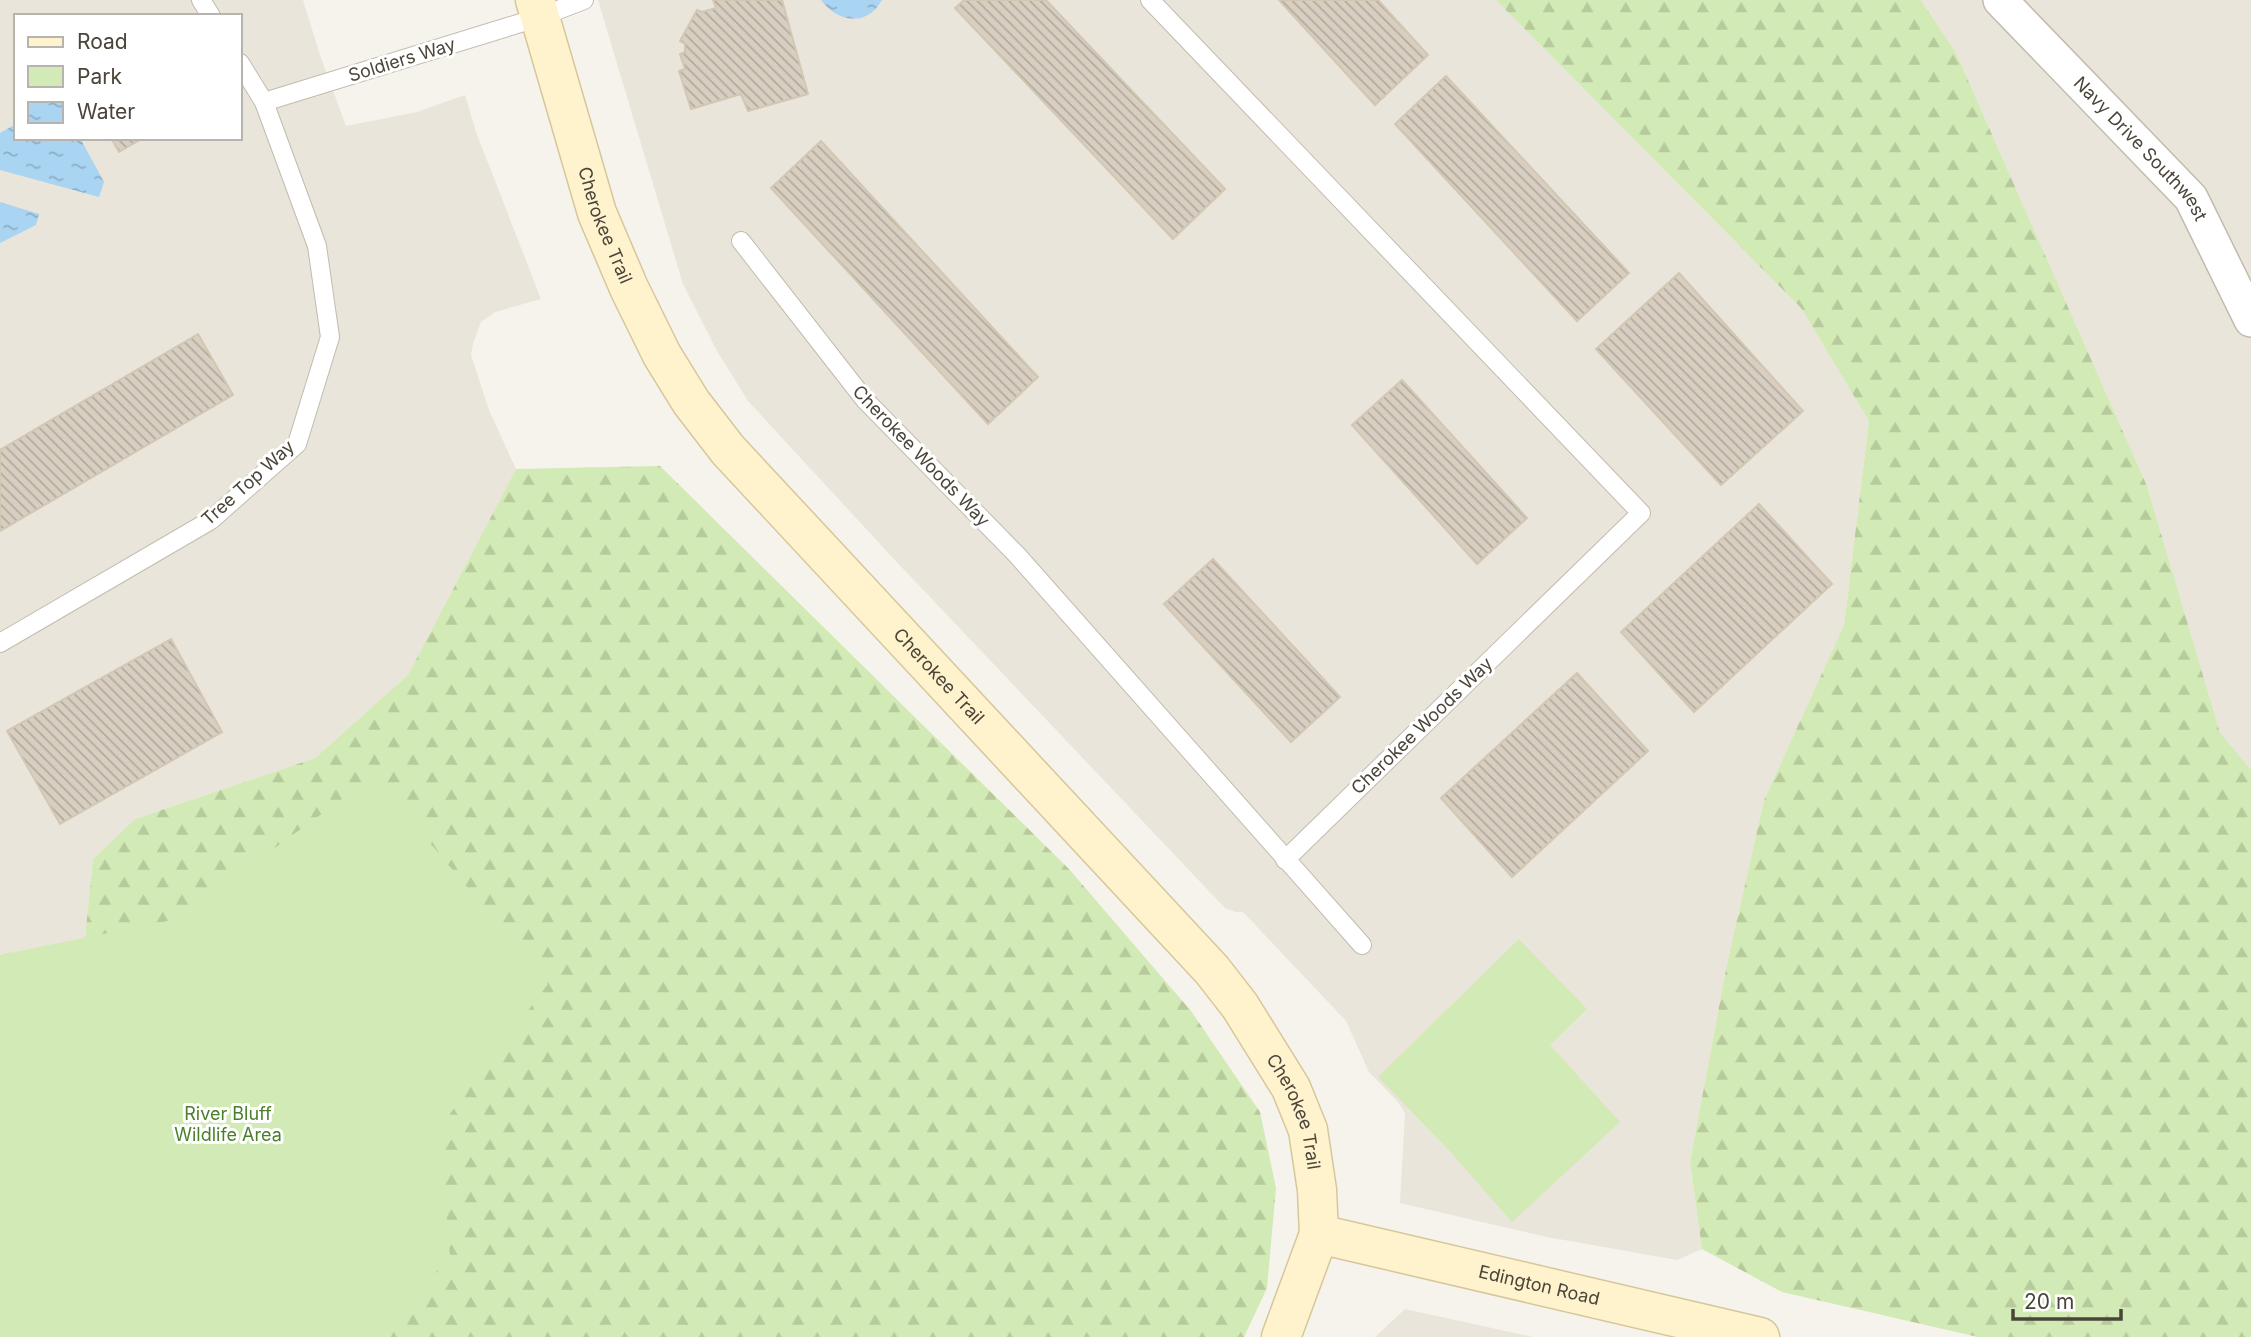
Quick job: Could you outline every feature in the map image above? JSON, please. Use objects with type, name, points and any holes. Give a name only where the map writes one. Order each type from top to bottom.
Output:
[{"type":"street","name":"Navy Drive Southwest","points":[[2000,0],[2191,198],[2251,320]]},
{"type":"street","name":"Cherokee Trail","points":[[538,8],[597,212],[656,344],[691,402],[728,450],[1212,970],[1240,1006],[1291,1088],[1308,1129],[1317,1190],[1319,1234],[1281,1337]]},
{"type":"street","name":"Edington Road","points":[[1319,1234],[1760,1337]]},
{"type":"lane","points":[[538,8],[584,0]]},
{"type":"lane","name":"Cherokee Woods Way","points":[[741,241],[864,401],[1017,555],[1285,860],[1641,513],[1150,0]]},
{"type":"lane","name":"Soldiers Way","points":[[264,102],[538,8]]},
{"type":"lane","name":"Tree Top Way","points":[[0,643],[211,520],[297,443],[330,337],[317,246],[264,102],[242,66]]},
{"type":"lane","points":[[1285,860],[1362,944]]},
{"type":"shaded area","points":[[0,0],[303,0],[346,126],[417,112],[465,95],[476,132],[541,299],[495,312],[481,322],[471,355],[489,410],[516,469],[408,675],[315,758],[135,819],[93,859],[85,938],[0,955]]},
{"type":"shaded area","points":[[598,0],[1496,0],[1801,308],[1869,421],[1844,625],[1764,800],[1727,964],[1690,1162],[1702,1249],[1677,1260],[1547,1237],[1400,1203],[1405,1113],[1369,1072],[1346,1021],[1243,912],[1225,908],[748,401],[717,351],[683,284]]},
{"type":"shaded area","points":[[1921,0],[2251,0],[2251,770],[2220,734],[2147,486],[1956,53]]},
{"type":"shaded area","points":[[1405,1309],[1533,1337],[1375,1337]]},
{"type":"green space","points":[[1496,0],[1921,0],[1956,53],[2147,486],[2220,733],[2251,770],[2251,1337],[1978,1337],[1782,1292],[1702,1249],[1690,1162],[1727,964],[1764,800],[1844,625],[1869,421],[1801,308]]},
{"type":"green space","points":[[660,466],[1069,869],[1191,1011],[1260,1112],[1276,1188],[1267,1288],[1244,1337],[0,1337],[0,955],[85,938],[93,859],[135,819],[315,758],[408,675],[516,469]]},
{"type":"green space","name":"River Bluff Wildlife Area","points":[[374,776],[548,984],[440,1127],[450,1257],[376,1337],[0,1337],[0,955],[177,919]]},
{"type":"green space","points":[[1519,939],[1587,1009],[1550,1045],[1620,1122],[1512,1222],[1446,1147],[1378,1077]]},
{"type":"water","points":[[821,0],[882,0],[869,15],[852,19],[836,13]]},
{"type":"water","points":[[14,125],[14,140],[81,140],[104,182],[99,197],[0,170],[0,133]]},
{"type":"water","points":[[0,202],[39,214],[36,225],[0,243]]},
{"type":"building","points":[[713,0],[782,0],[808,94],[748,111],[741,94],[691,109],[679,71],[685,69],[680,54],[685,52],[685,44],[680,41],[697,10],[702,12],[716,8]]},
{"type":"building","points":[[964,0],[1046,0],[1225,189],[1173,239],[955,8]]},
{"type":"building","points":[[1279,0],[1378,0],[1428,55],[1375,105]]},
{"type":"building","points":[[1446,76],[1629,273],[1577,321],[1395,124]]},
{"type":"building","points":[[112,140],[140,140],[119,152]]},
{"type":"building","points":[[821,141],[1038,377],[988,424],[771,188]]},
{"type":"building","points":[[1679,273],[1803,411],[1721,485],[1596,349]]},
{"type":"building","points":[[198,334],[233,395],[0,531],[0,450]]},
{"type":"building","points":[[1402,380],[1527,518],[1477,564],[1352,425]]},
{"type":"building","points":[[1759,504],[1832,584],[1694,712],[1621,632]]},
{"type":"building","points":[[1213,559],[1340,697],[1291,742],[1164,604]]},
{"type":"building","points":[[171,639],[222,732],[60,824],[7,731]]},
{"type":"building","points":[[1577,673],[1648,751],[1512,877],[1441,798]]}]
